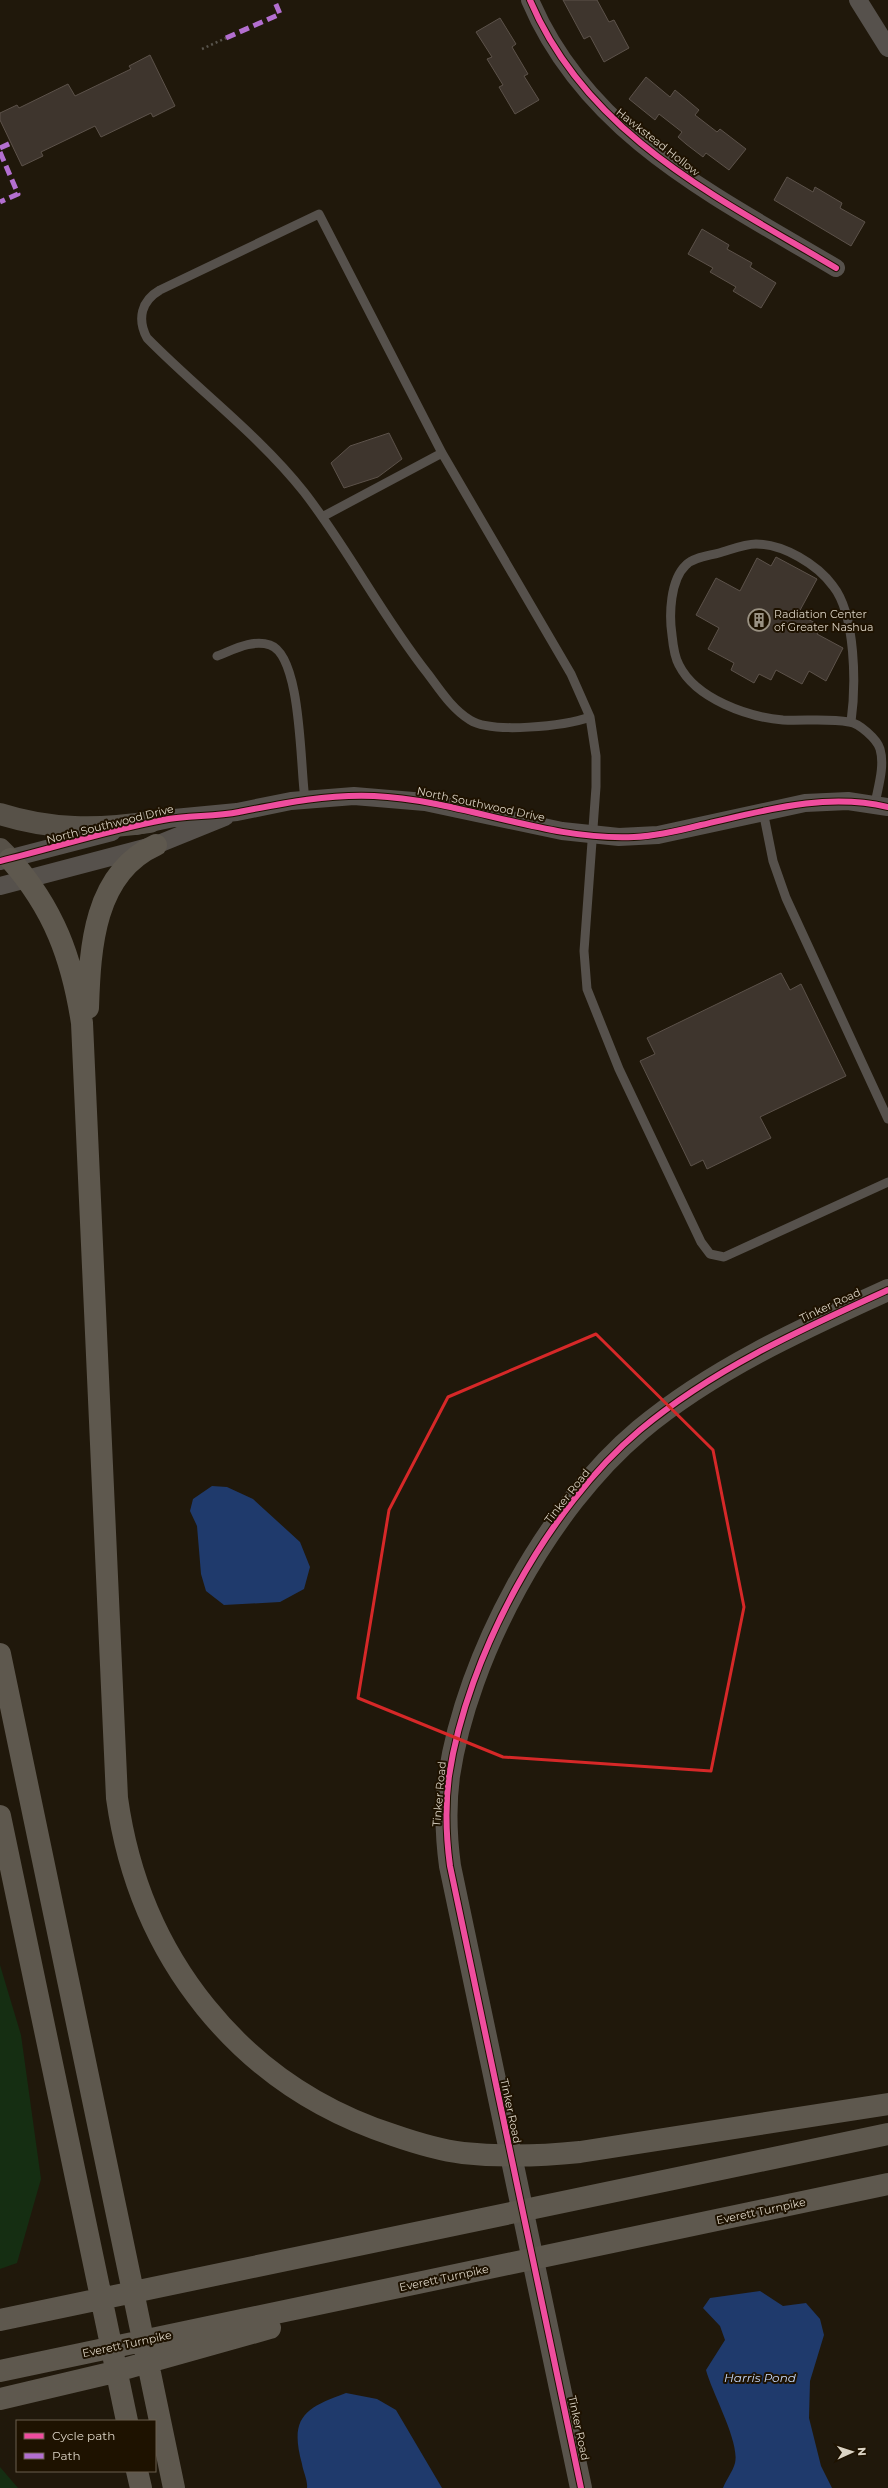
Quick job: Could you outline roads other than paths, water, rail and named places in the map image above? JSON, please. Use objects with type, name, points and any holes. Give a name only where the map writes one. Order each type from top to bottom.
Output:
[{"type":"highway","points":[[86,1091],[90,974],[100,911],[111,885],[120,871],[136,856],[156,845]]},
{"type":"highway","points":[[3,856],[27,879],[48,910],[68,956],[82,1023],[117,1798],[127,1853],[148,1912],[181,1974],[207,2010],[257,2060],[295,2088],[322,2105],[377,2130],[419,2144],[461,2153],[531,2156],[586,2152],[888,2104]]},
{"type":"highway","points":[[0,1654],[174,2488]]},
{"type":"highway","points":[[0,1816],[127,2420]]},
{"type":"highway","points":[[0,2320],[888,2134]]},
{"type":"highway","name":"Everett Turnpike","points":[[0,2371],[888,2184]]},
{"type":"highway","points":[[0,2399],[120,2370],[468,2273]]},
{"type":"highway","points":[[137,2472],[141,2488]]},
{"type":"main road","points":[[0,814],[37,824],[70,828],[114,827],[150,822]]},
{"type":"street","name":"Hawkstead Hollow","points":[[530,0],[552,46],[564,64],[605,113],[689,181],[836,268]]},
{"type":"street","points":[[858,0],[888,48]]},
{"type":"street","name":"North Southwood Drive","points":[[3,856],[150,822],[188,816],[237,812],[305,799],[354,796],[406,799],[592,836],[626,837],[658,835],[763,810],[827,801],[881,806]]},
{"type":"street","name":"North Southwood Drive","points":[[0,886],[156,845],[237,812]]},
{"type":"street","name":"Tinker Road","points":[[581,2488],[461,1924],[446,1833],[449,1777],[453,1752],[468,1695],[482,1660],[524,1576],[548,1536],[591,1480],[630,1440],[671,1407],[731,1368],[812,1324],[888,1290]]},
{"type":"lane","points":[[590,717],[570,722],[496,728],[481,725],[464,716],[449,702],[415,657],[322,517],[289,474],[147,338],[142,326],[142,312],[148,299],[153,294],[319,214],[442,453],[571,674],[590,717],[594,737],[596,770],[584,951],[587,989],[619,1069],[701,1242],[710,1254],[724,1257],[888,1182]]},
{"type":"lane","points":[[322,517],[442,453]]},
{"type":"lane","points":[[851,722],[852,664],[846,616],[834,586],[825,576],[799,558],[781,548],[768,544],[753,544],[699,558],[686,565],[679,575],[670,613],[674,652],[687,677],[722,703],[743,713],[784,720],[851,722],[872,738],[880,749],[881,806]]},
{"type":"lane","points":[[217,656],[247,645],[262,644],[275,648],[284,657],[291,673],[295,694],[305,799]]},
{"type":"lane","points":[[763,810],[773,862],[786,898],[888,1119]]},
{"type":"water","points":[[212,1486],[227,1487],[253,1499],[300,1542],[310,1567],[304,1589],[280,1602],[224,1605],[206,1591],[201,1574],[197,1526],[190,1511],[193,1499]]},
{"type":"water","name":"Harris Pond","points":[[760,2291],[783,2306],[806,2303],[820,2319],[824,2335],[810,2381],[809,2418],[821,2466],[832,2488],[723,2488],[734,2466],[735,2454],[730,2430],[706,2370],[725,2340],[720,2326],[703,2308],[710,2298]]},
{"type":"water","points":[[346,2393],[377,2399],[396,2410],[442,2488],[307,2488],[298,2448],[299,2425],[304,2416],[311,2410],[332,2398]]},
{"type":"place","name":"Radiation Center of Greater Nashua","points":[[759,620]]}]
